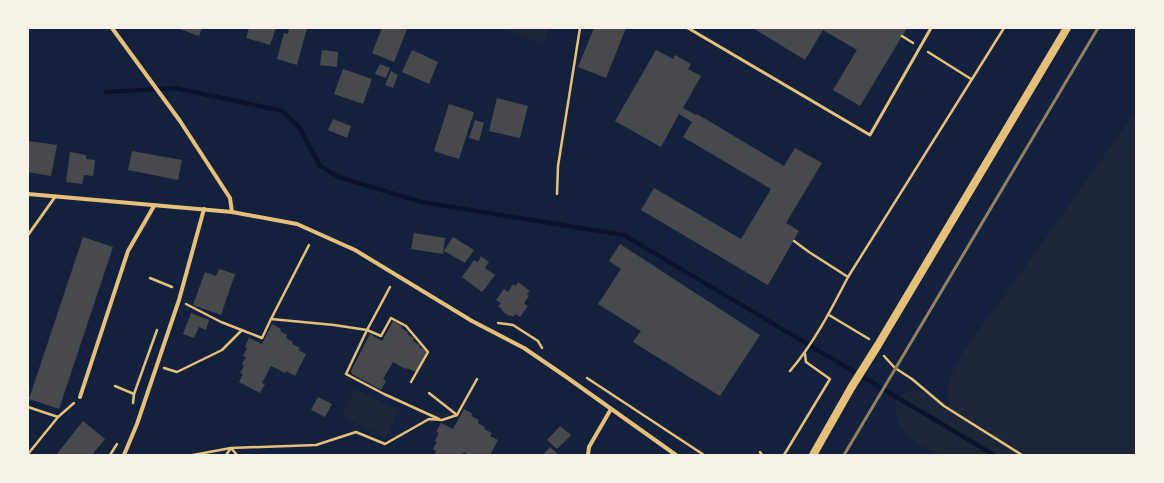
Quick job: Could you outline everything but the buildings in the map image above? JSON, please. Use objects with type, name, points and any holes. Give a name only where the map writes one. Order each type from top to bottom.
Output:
[{"type":"main road","points":[[813,455],[851,388],[878,345],[1064,29]]},
{"type":"street","points":[[112,28],[180,121],[230,198],[232,212]]},
{"type":"street","points":[[28,194],[232,212],[297,224],[355,250],[472,322],[524,348],[566,376],[676,455]]},
{"type":"street","points":[[80,397],[128,251],[154,206]]},
{"type":"street","points":[[124,455],[137,424],[179,300],[204,209]]},
{"type":"street","points":[[588,455],[589,447],[611,409]]},
{"type":"lane","points":[[688,28],[870,135],[931,28]]},
{"type":"lane","points":[[28,235],[56,197]]},
{"type":"path","points":[[557,194],[558,166],[580,28]]},
{"type":"path","points":[[790,371],[805,354],[829,315],[848,277],[1004,28]]},
{"type":"path","points":[[902,36],[971,79]]},
{"type":"path","points":[[794,241],[848,277]]},
{"type":"path","points":[[179,300],[221,322],[262,338],[310,245]]},
{"type":"path","points":[[150,278],[172,287]]},
{"type":"path","points":[[170,294],[174,280]]},
{"type":"path","points":[[390,287],[346,374],[384,394],[442,420]]},
{"type":"path","points":[[829,315],[878,345]]},
{"type":"path","points":[[271,319],[334,324],[367,330],[381,336],[391,318],[406,326],[428,352],[411,382]]},
{"type":"path","points":[[497,323],[513,325],[538,341],[545,353]]},
{"type":"path","points":[[132,409],[134,394],[157,330]]},
{"type":"path","points":[[156,366],[177,372],[222,350],[242,330]]},
{"type":"path","points":[[784,455],[830,379],[806,362],[805,354]]},
{"type":"path","points":[[885,358],[895,368],[912,379],[944,406],[1022,455]]},
{"type":"path","points":[[583,376],[704,455]]},
{"type":"path","points":[[193,455],[231,448],[316,445],[356,432],[385,444],[429,419],[442,420],[457,415],[477,379]]},
{"type":"path","points":[[115,386],[134,394]]},
{"type":"path","points":[[429,393],[457,415]]},
{"type":"path","points":[[28,454],[58,417],[80,397]]},
{"type":"path","points":[[28,407],[58,417]]},
{"type":"path","points":[[110,455],[118,443]]},
{"type":"path","points":[[226,455],[231,448]]},
{"type":"path","points":[[231,448],[238,455]]},
{"type":"shaded area","points":[[504,28],[549,28],[544,45]]},
{"type":"shaded area","points":[[1136,111],[1136,455],[940,455],[918,444],[903,429],[896,417],[896,404],[899,398],[907,392],[918,390],[951,405],[947,391],[952,373],[958,360]]},
{"type":"shaded area","points":[[355,389],[399,411],[385,438],[342,416]]},
{"type":"waterway","points":[[106,92],[176,88],[282,111],[299,127],[320,166],[339,177],[421,202],[624,235],[994,455]]},
{"type":"railway","points":[[844,455],[1098,28]]}]
